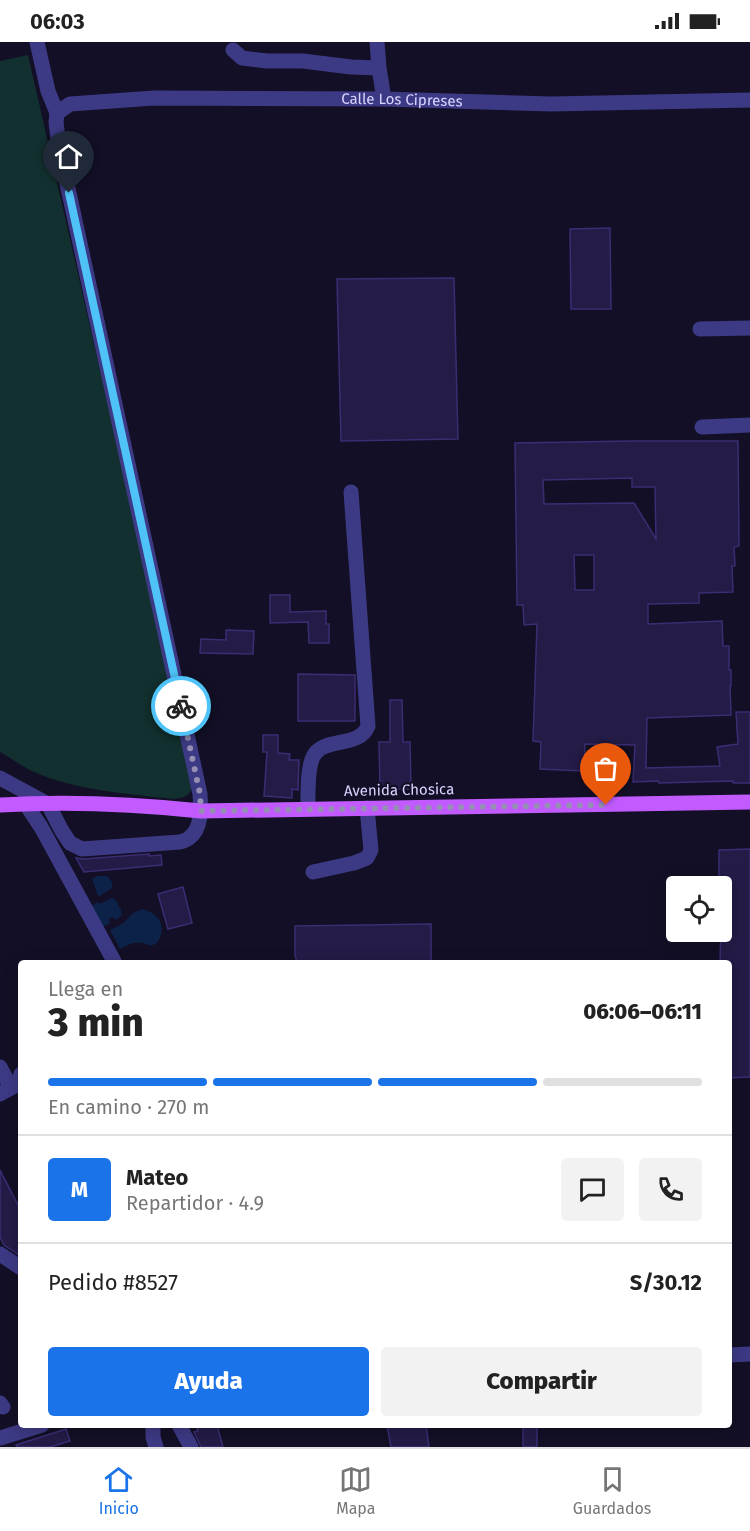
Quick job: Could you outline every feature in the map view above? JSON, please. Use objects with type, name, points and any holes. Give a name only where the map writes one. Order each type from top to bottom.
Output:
[{"type":"main road","name":"Avenida Chosica","points":[[0,805],[25,803],[143,805],[201,811],[750,802]]},
{"type":"street","points":[[37,42],[48,91],[57,113],[58,147],[200,794],[201,811],[197,827],[191,837],[180,842],[82,849],[70,843],[48,804]]},
{"type":"street","points":[[377,42],[384,99]]},
{"type":"street","points":[[233,50],[242,58],[379,68]]},
{"type":"street","name":"Calle Los Cipreses","points":[[57,113],[70,104],[154,98],[384,99],[551,104],[750,100]]},
{"type":"street","points":[[700,329],[750,328]]},
{"type":"street","points":[[702,427],[750,425]]},
{"type":"street","points":[[308,809],[308,782],[313,757],[322,748],[358,738],[365,733],[368,726],[351,492]]},
{"type":"street","name":"Avenida Chosica","points":[[0,778],[48,804]]},
{"type":"street","points":[[25,803],[41,827],[113,960]]},
{"type":"street","points":[[313,872],[366,858],[371,850],[367,808]]},
{"type":"street","points":[[0,1067],[5,1091]]},
{"type":"street","points":[[0,1254],[18,1266]]},
{"type":"street","points":[[732,1355],[750,1354]]},
{"type":"street","points":[[0,1438],[32,1428]]},
{"type":"street","points":[[153,1428],[156,1447]]},
{"type":"street","points":[[181,1428],[191,1447]]},
{"type":"green space","points":[[28,55],[193,778],[189,794],[174,799],[120,793],[65,783],[32,771],[0,752],[0,61]]},
{"type":"water","points":[[97,876],[107,876],[112,882],[112,888],[98,896],[92,879]]},
{"type":"water","points":[[111,898],[115,899],[122,915],[116,920],[114,917],[109,919],[110,923],[101,928],[90,907]]},
{"type":"water","points":[[142,909],[152,913],[161,923],[160,938],[153,945],[137,943],[120,949],[110,930]]},
{"type":"building","points":[[610,228],[611,309],[571,309],[570,229]]},
{"type":"building","points":[[454,278],[458,439],[341,441],[337,279]]},
{"type":"building","points":[[738,441],[739,546],[734,547],[733,592],[699,593],[699,603],[648,604],[648,624],[722,621],[723,646],[729,646],[731,715],[647,718],[646,768],[720,766],[717,747],[738,744],[736,712],[750,712],[750,783],[733,783],[733,781],[633,782],[635,745],[585,744],[584,771],[540,769],[541,742],[533,741],[537,624],[524,625],[523,605],[517,605],[515,443]],"holes":[[[632,478],[632,487],[655,487],[656,539],[634,503],[544,504],[543,480]],[[574,555],[594,555],[594,590],[575,590]]]},
{"type":"building","points":[[270,595],[290,595],[290,612],[326,611],[329,643],[309,643],[308,622],[270,623]]},
{"type":"building","points":[[226,630],[254,631],[253,654],[200,653],[201,639],[226,640]]},
{"type":"building","points":[[298,674],[355,675],[355,721],[298,721]]},
{"type":"building","points":[[390,700],[402,700],[403,742],[410,742],[411,789],[380,789],[379,742],[390,742]]},
{"type":"building","points":[[263,735],[278,735],[278,753],[290,754],[289,760],[299,760],[298,790],[292,789],[292,798],[264,796],[267,752],[263,752]]},
{"type":"building","points":[[750,849],[750,1077],[732,1078],[732,960],[720,960],[721,942],[732,942],[732,876],[719,876],[719,850]]},
{"type":"building","points":[[149,854],[149,856],[161,855],[162,865],[84,872],[76,858],[83,859]]},
{"type":"building","points":[[183,887],[192,923],[168,929],[158,894]]},
{"type":"building","points":[[431,924],[431,960],[296,960],[295,926]]},
{"type":"building","points":[[0,1170],[18,1205],[18,1254],[4,1245],[0,1237]]},
{"type":"building","points":[[197,1428],[218,1428],[223,1447],[201,1447],[194,1432],[198,1431]]},
{"type":"building","points":[[388,1428],[426,1428],[429,1447],[391,1447]]},
{"type":"building","points":[[523,1428],[537,1428],[537,1447],[523,1447]]},
{"type":"building","points":[[66,1429],[70,1441],[50,1447],[17,1447],[16,1445]]},
{"type":"way so far","points":[[181,706],[200,794],[201,811],[606,805]]},
{"type":"route","points":[[69,193],[181,706]]}]
